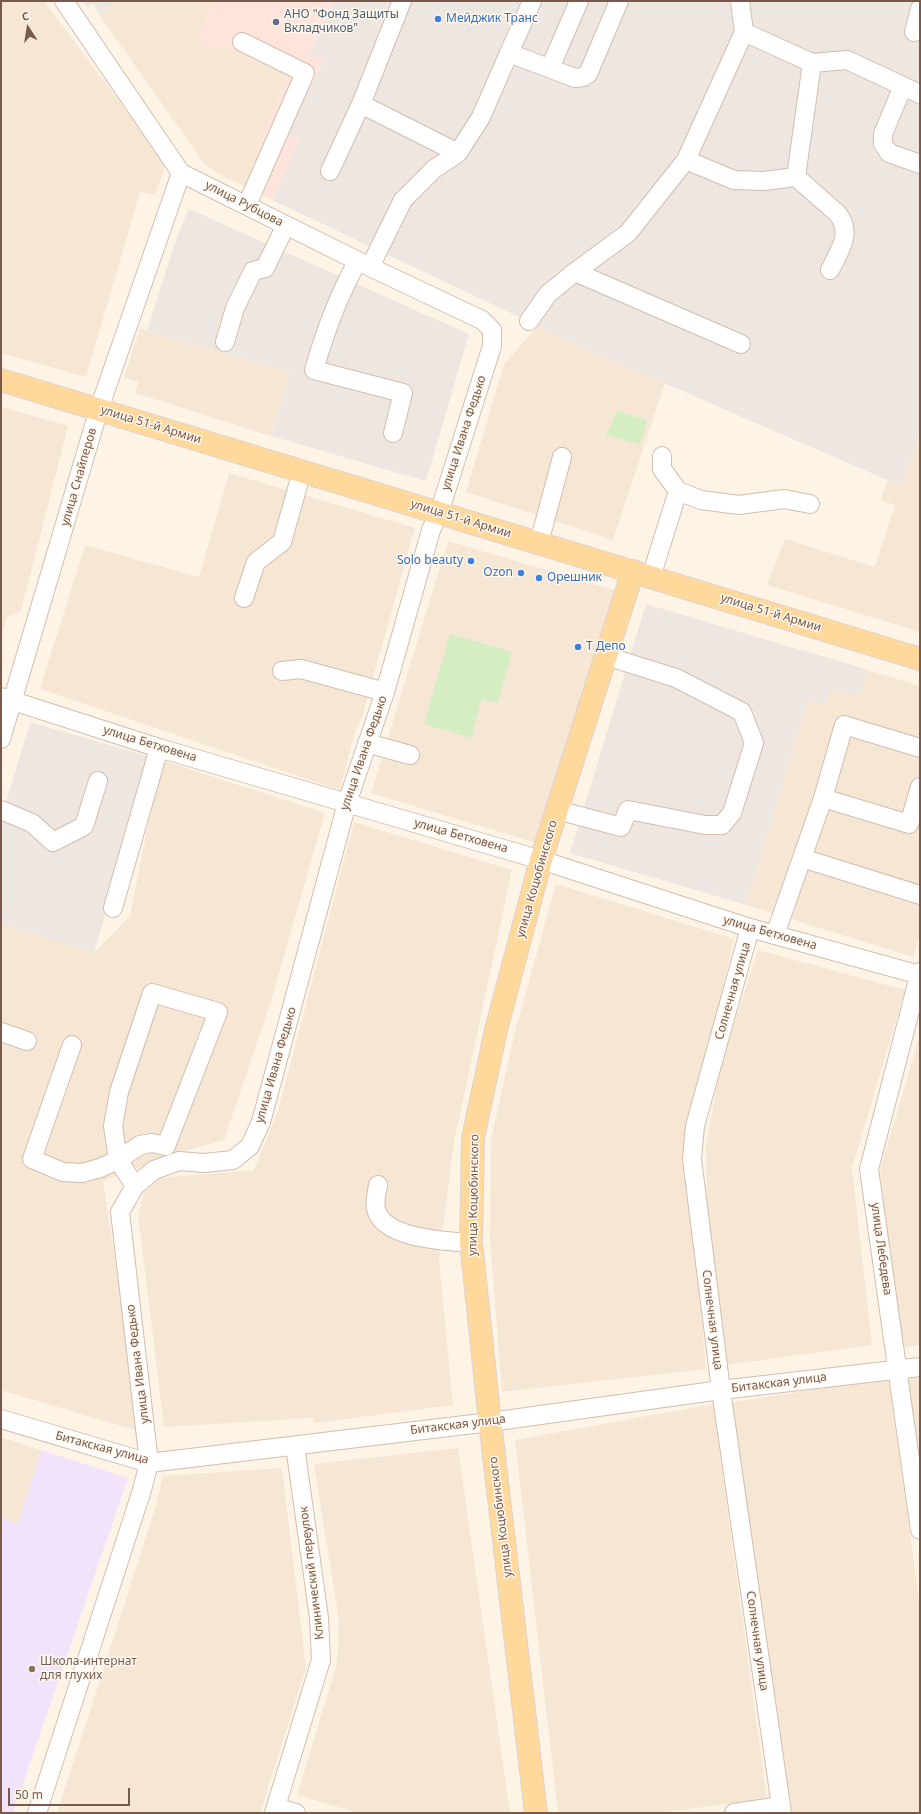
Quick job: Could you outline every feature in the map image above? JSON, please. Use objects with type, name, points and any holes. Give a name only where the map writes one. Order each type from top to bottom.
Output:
[{"type":"main road","name":"улица 51-й Армии","points":[[1,380],[920,659]]},
{"type":"main road","name":"улица Коцюбинского","points":[[536,1813],[490,1422],[471,1243],[473,1138],[496,1030],[541,860],[606,656],[642,574]]},
{"type":"street","name":"улица Рубцова","points":[[64,1],[181,173],[364,264],[482,320],[492,330]]},
{"type":"street","points":[[330,171],[361,104],[402,1]]},
{"type":"street","points":[[393,433],[403,393],[314,370],[324,334],[347,280],[364,264],[403,200],[434,169],[458,153],[481,117],[532,1]]},
{"type":"street","points":[[550,68],[580,1]]},
{"type":"street","points":[[509,53],[575,78],[583,77],[588,74],[619,1]]},
{"type":"street","points":[[529,321],[548,294],[628,233],[686,160],[744,32],[740,1]]},
{"type":"street","points":[[914,32],[920,9]]},
{"type":"street","points":[[744,32],[812,62],[847,60],[920,94]]},
{"type":"street","points":[[242,42],[305,73],[247,205]]},
{"type":"street","points":[[796,177],[812,62]]},
{"type":"street","points":[[903,86],[883,134],[883,144],[890,153],[920,164]]},
{"type":"street","points":[[361,104],[458,153]]},
{"type":"street","points":[[686,160],[734,180],[764,181],[796,177],[844,221],[844,240],[830,270]]},
{"type":"street","name":"улица Снайперов","points":[[1,739],[7,699],[99,409],[181,173]]},
{"type":"street","points":[[225,342],[235,308],[253,271],[265,268],[286,225]]},
{"type":"street","points":[[575,272],[741,344]]},
{"type":"street","name":"улица Ивана Федько","points":[[37,1813],[142,1490],[149,1462],[120,1212],[135,1186],[154,1170],[179,1161],[204,1163],[233,1160],[250,1146],[261,1122],[347,803],[386,692],[431,530],[439,513],[492,346],[492,330]]},
{"type":"street","points":[[662,456],[662,469],[678,491],[701,500],[739,505],[784,499],[810,504]]},
{"type":"street","points":[[538,543],[562,457]]},
{"type":"street","points":[[244,598],[256,562],[282,542],[302,471]]},
{"type":"street","points":[[642,574],[678,491]]},
{"type":"street","points":[[557,810],[621,827],[628,810],[705,825],[722,825],[732,813],[754,743],[742,712],[676,678],[606,656]]},
{"type":"street","points":[[282,671],[301,669],[386,692]]},
{"type":"street","name":"улица Бетховена","points":[[7,699],[160,748],[541,860],[750,928],[920,974]]},
{"type":"street","points":[[775,935],[823,798],[844,725],[920,748]]},
{"type":"street","points":[[367,743],[410,755]]},
{"type":"street","points":[[113,908],[160,748]]},
{"type":"street","points":[[1,810],[32,823],[53,842],[84,826],[98,781]]},
{"type":"street","points":[[823,798],[909,824],[920,787]]},
{"type":"street","points":[[802,858],[920,895]]},
{"type":"street","name":"Солнечная улица","points":[[750,928],[695,1126],[692,1159],[721,1390],[782,1810]]},
{"type":"street","name":"улица Лебедева","points":[[920,974],[869,1169],[920,1530]]},
{"type":"street","points":[[72,1045],[32,1159],[63,1172],[82,1173],[100,1168],[118,1160],[140,1145],[152,1143],[166,1146],[218,1012],[152,993],[119,1092],[113,1126],[118,1160],[135,1186]]},
{"type":"street","points":[[1,1032],[27,1041]]},
{"type":"street","points":[[378,1185],[376,1209],[382,1222],[395,1231],[445,1241],[471,1243]]},
{"type":"street","name":"Битакская улица","points":[[1,1419],[149,1462],[296,1446],[490,1422],[721,1390],[920,1367]]},
{"type":"street","name":"Клинический переулок","points":[[275,1810],[321,1660],[319,1618],[296,1446]]},
{"type":"street","points":[[275,1810],[296,1813]]},
{"type":"street","points":[[734,1813],[782,1810]]},
{"type":"shaded area","points":[[1,1],[44,1],[166,164],[155,195],[140,192],[86,377],[1,353]]},
{"type":"shaded area","points":[[83,1],[116,1],[100,16],[93,4],[87,7]]},
{"type":"shaded area","points":[[116,1],[215,1],[196,41],[223,45],[260,63],[267,60],[288,73],[245,186],[227,179],[206,166],[100,16]]},
{"type":"shaded area","points":[[215,1],[334,1],[309,54],[323,60],[289,135],[300,140],[272,200],[245,186],[288,73],[267,60],[260,63],[223,46],[219,52],[196,41]]},
{"type":"shaded area","points":[[334,1],[920,1],[920,434],[901,486],[551,334],[538,326],[272,200],[299,140],[288,135],[323,61],[309,54]]},
{"type":"shaded area","points":[[189,209],[469,334],[426,481],[271,436],[290,372],[162,336],[147,330],[178,234]]},
{"type":"shaded area","points":[[538,326],[551,334],[665,383],[613,540],[466,492],[504,364]]},
{"type":"shaded area","points":[[140,328],[162,336],[290,372],[271,436],[135,393],[138,382],[124,377]]},
{"type":"shaded area","points":[[1,407],[68,426],[21,611],[7,617],[1,636]]},
{"type":"shaded area","points":[[920,434],[920,632],[767,585],[785,539],[875,567],[895,505],[881,500],[887,480],[901,486]]},
{"type":"shaded area","points":[[229,473],[415,528],[362,717],[354,735],[340,790],[40,689],[85,545],[199,577]]},
{"type":"shaded area","points":[[448,541],[615,590],[540,844],[371,793]]},
{"type":"shaded area","points":[[646,604],[862,668],[867,675],[860,696],[831,688],[826,705],[808,700],[746,905],[570,853]]},
{"type":"shaded area","points":[[862,668],[920,686],[920,934],[913,957],[746,905],[808,700],[831,688],[867,675]]},
{"type":"shaded area","points":[[30,722],[151,757],[94,953],[1,924],[1,819]]},
{"type":"shaded area","points":[[161,760],[325,813],[269,1008],[224,1140],[177,1153],[103,1181],[141,1432],[1,1390],[1,924],[94,953],[130,916]]},
{"type":"shaded area","points":[[354,822],[512,870],[454,1142],[439,1259],[453,1405],[315,1423],[312,1418],[164,1427],[138,1215],[144,1193],[161,1178],[254,1170],[278,1111]]},
{"type":"shaded area","points":[[556,884],[734,939],[686,1147],[706,1369],[502,1392],[490,1239],[491,1139],[515,1032]]},
{"type":"shaded area","points":[[758,950],[905,990],[852,1168],[872,1345],[726,1365],[707,1199],[706,1146],[720,1068]]},
{"type":"shaded area","points":[[920,1035],[920,1345],[901,1348],[880,1170]]},
{"type":"shaded area","points":[[920,1377],[920,1456],[908,1379]]},
{"type":"shaded area","points":[[888,1378],[920,1605],[920,1813],[792,1813],[728,1403]]},
{"type":"shaded area","points":[[713,1404],[767,1799],[656,1813],[558,1813],[515,1440]]},
{"type":"shaded area","points":[[1,1437],[41,1450],[18,1525],[1,1517]]},
{"type":"shaded area","points":[[458,1448],[510,1813],[358,1813],[297,1795],[336,1667],[338,1649],[339,1621],[314,1464]]},
{"type":"shaded area","name":"Школа-интернат для глухих","points":[[41,1450],[128,1478],[13,1813],[1,1813],[1,1517],[18,1524]]},
{"type":"shaded area","points":[[282,1468],[306,1668],[260,1813],[57,1813],[155,1509],[163,1476]]},
{"type":"green space","points":[[617,411],[647,420],[640,444],[606,435]]},
{"type":"green space","points":[[450,634],[512,652],[498,703],[482,699],[471,738],[424,724]]},
{"type":"place","name":"Мейджик Транс","points":[[438,19]]},
{"type":"place","name":"АНО \"Фонд Защиты Вкладчиков\"","points":[[276,22]]},
{"type":"place","name":"Solo beauty","points":[[471,561]]},
{"type":"place","name":"Ozon","points":[[521,573]]},
{"type":"place","name":"Орешник","points":[[539,578]]},
{"type":"place","name":"Т Депо","points":[[578,647]]},
{"type":"place","name":"Школа-интернат для глухих","points":[[32,1669]]}]
